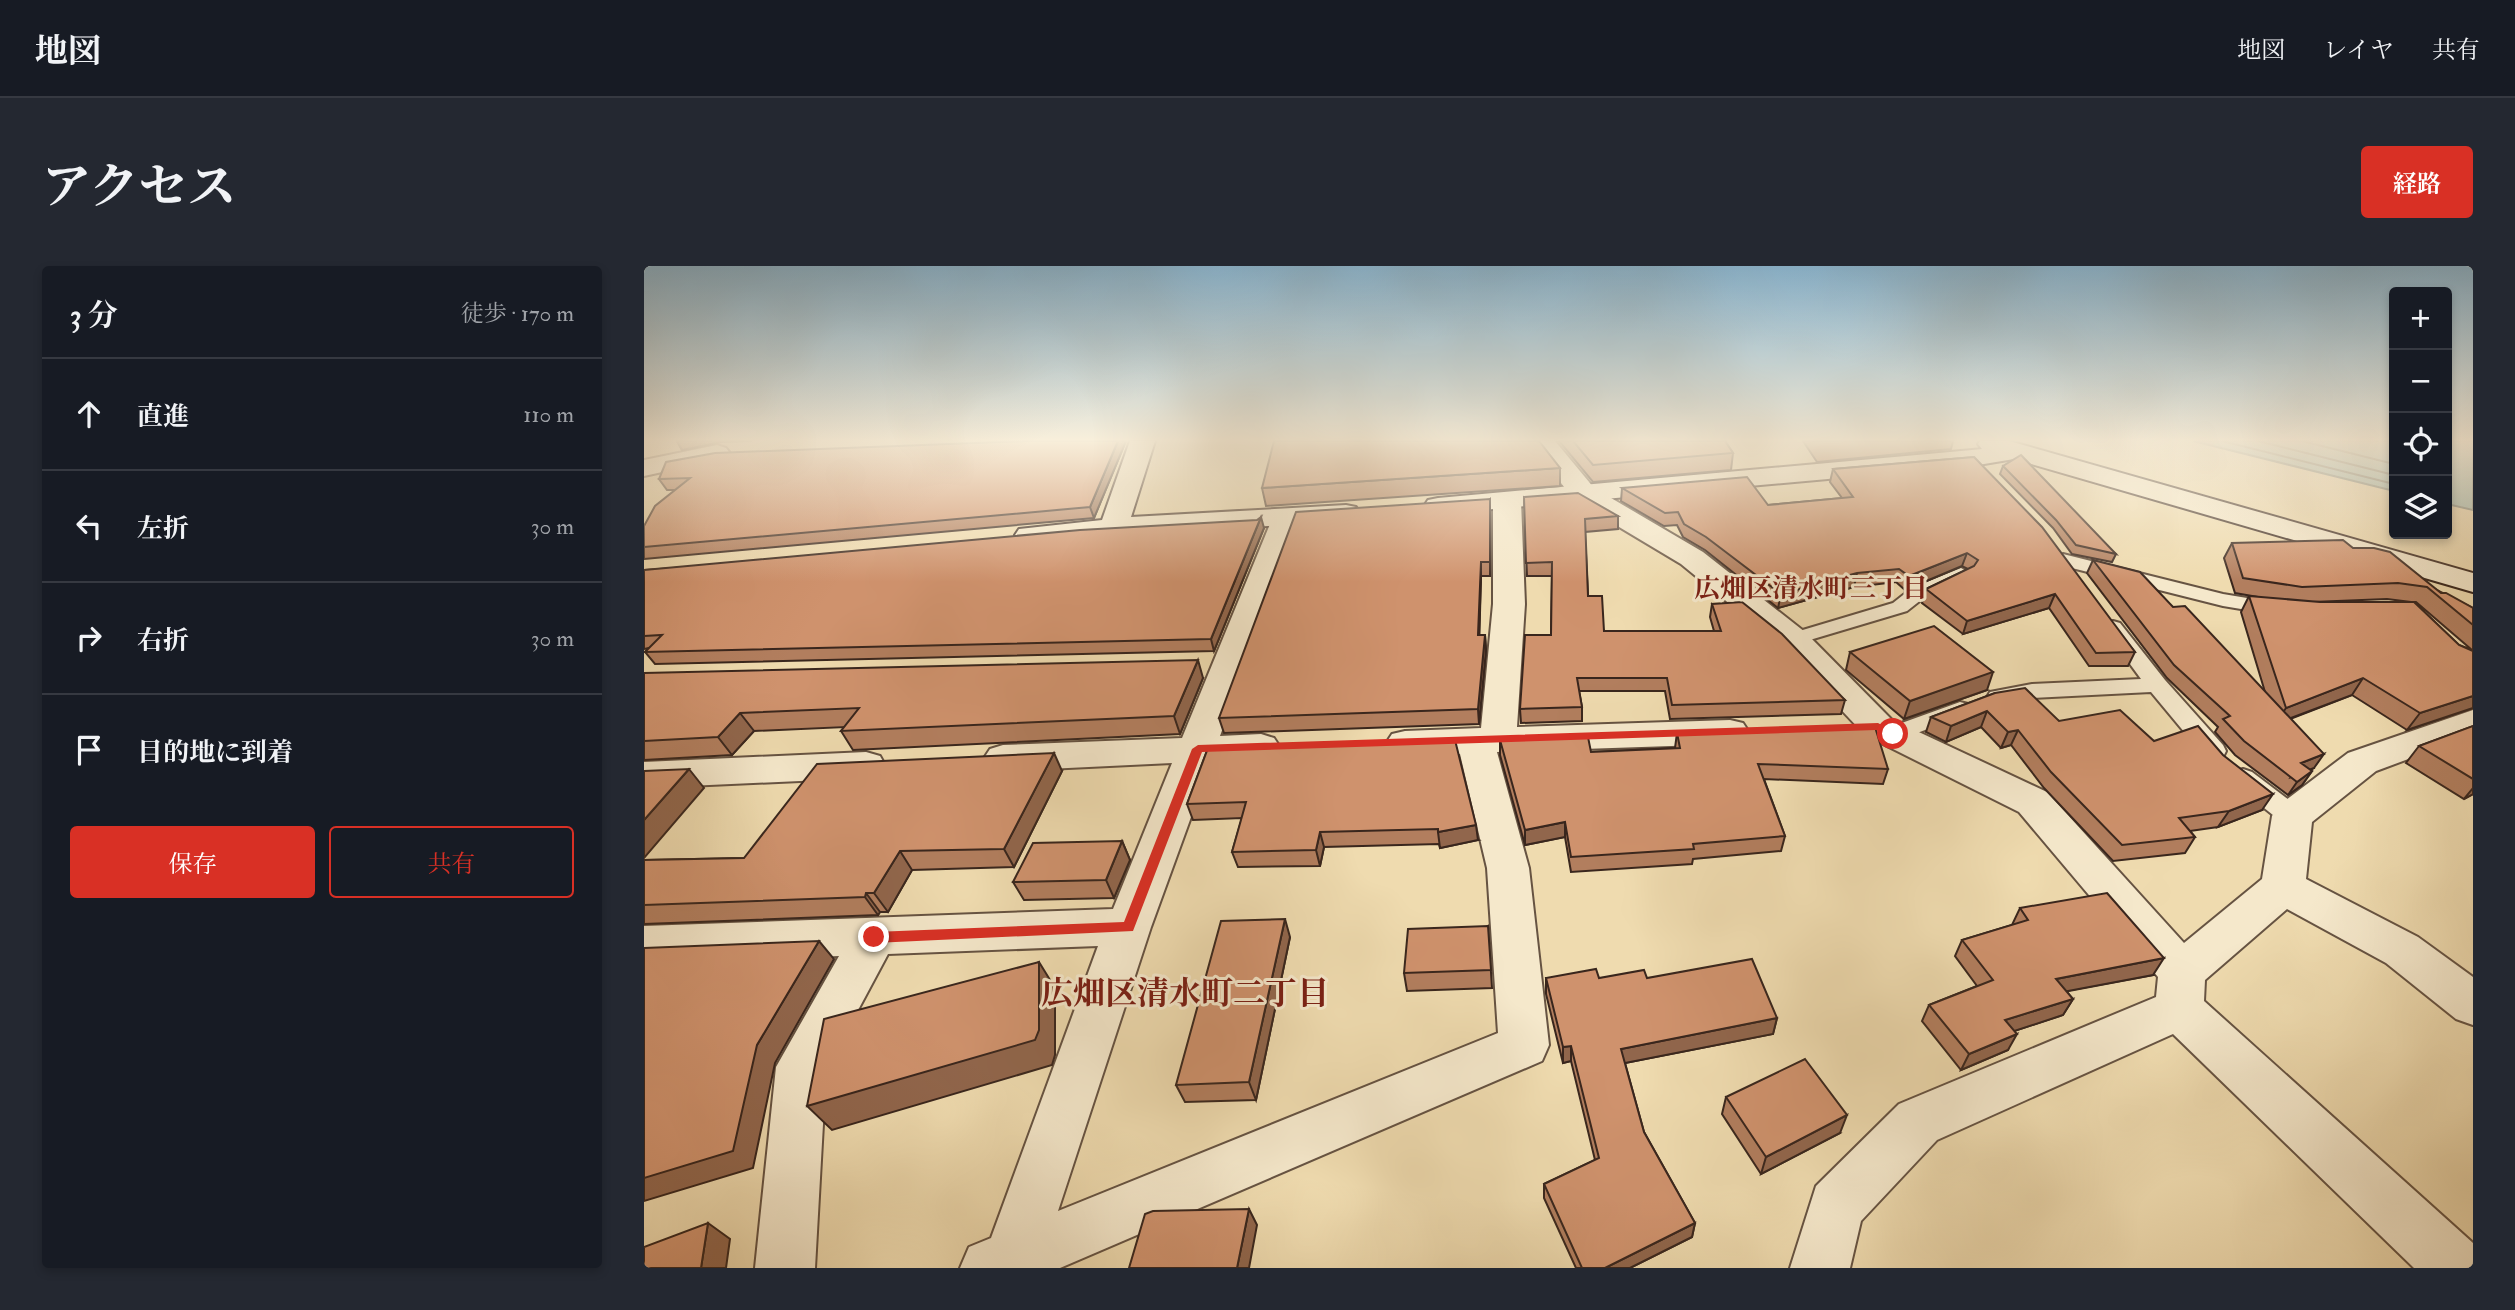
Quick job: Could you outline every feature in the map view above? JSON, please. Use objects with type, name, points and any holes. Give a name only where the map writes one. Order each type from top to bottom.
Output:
[{"type":"street","points":[[1114,527],[1127,488]]},
{"type":"street","points":[[1579,488],[1584,494],[1692,558],[1793,639],[1885,731],[2034,802],[2180,990],[2457,1268]]},
{"type":"street","points":[[1410,508],[1655,488]]},
{"type":"street","points":[[2139,488],[2473,583]]},
{"type":"street","points":[[1005,1265],[1524,1045],[1508,868],[1486,740],[1509,604],[1507,501]]},
{"type":"street","points":[[1003,537],[1114,527],[1368,512]]},
{"type":"street","points":[[1005,1265],[1128,927],[1198,749],[1214,664],[1285,517]]},
{"type":"street","points":[[1820,1268],[1836,1206],[1918,1122],[2180,990],[2283,887],[2292,816],[2362,762],[2473,722]]},
{"type":"street","points":[[1837,728],[1885,731]]},
{"type":"street","points":[[1378,743],[1769,731]]},
{"type":"street","points":[[962,760],[1295,746]]},
{"type":"street","points":[[644,775],[893,763]]},
{"type":"street","points":[[2283,887],[2402,950],[2473,1004]]},
{"type":"street","points":[[644,945],[1128,927]]},
{"type":"street","points":[[785,1268],[801,1067],[874,937]]},
{"type":"lane","points":[[2083,587],[2057,551],[2132,578],[2216,599],[2294,611]]},
{"type":"lane","points":[[1793,639],[1900,607],[1919,592],[1961,573]]},
{"type":"lane","points":[[2099,609],[2157,685],[2224,763],[2292,816]]},
{"type":"lane","points":[[1885,731],[1983,700],[2032,691],[2157,685]]},
{"type":"water","points":[[2452,488],[2473,488],[2473,510],[2452,505]]},
{"type":"building","points":[[678,488],[1098,488],[1090,507],[644,547],[644,526],[655,506]]},
{"type":"building","points":[[1622,488],[1755,488],[1768,505],[1853,497],[1846,488],[2004,488],[2042,527],[2135,652],[2096,653],[2055,594],[1967,621],[1926,589],[1974,566],[1978,560],[1967,553],[1909,576],[1899,569],[1857,573],[1781,594],[1706,537],[1684,524],[1678,512],[1665,513]]},
{"type":"building","points":[[2024,488],[2052,488],[2116,554],[2076,545]]},
{"type":"building","points":[[1578,493],[1618,516],[1585,519],[1588,596],[1602,596],[1604,631],[1721,631],[1712,604],[1742,602],[1782,634],[1845,700],[1672,705],[1667,678],[1577,678],[1582,707],[1520,709],[1525,635],[1551,635],[1552,562],[1526,563],[1524,497]]},
{"type":"building","points":[[1490,499],[1490,562],[1481,562],[1478,635],[1485,635],[1478,709],[1219,718],[1296,512]]},
{"type":"building","points":[[1261,517],[1211,639],[645,652],[662,635],[644,636],[644,570],[1080,530],[1257,520]]},
{"type":"building","points":[[2343,540],[2353,548],[2374,548],[2390,552],[2441,593],[2446,593],[2473,608],[2473,625],[2427,587],[2398,583],[2302,587],[2243,578],[2232,543]]},
{"type":"building","points":[[2093,560],[2140,572],[2173,607],[2185,606],[2324,754],[2301,763],[2312,771],[2297,782],[2244,741],[2223,719],[2230,716],[2174,665]]},
{"type":"building","points":[[2249,596],[2320,602],[2414,602],[2459,645],[2473,651],[2473,696],[2420,713],[2363,678],[2286,708]]},
{"type":"building","points":[[1934,626],[1993,672],[1910,701],[1850,652]]},
{"type":"building","points":[[1198,660],[1174,716],[841,731],[859,708],[740,713],[718,737],[644,741],[644,673]]},
{"type":"building","points":[[2025,688],[2059,721],[2120,710],[2154,741],[2198,726],[2223,755],[2273,794],[2229,811],[2179,818],[2195,837],[2122,845],[2051,772],[2018,730],[2008,732],[1987,711],[1951,726],[1931,717],[1995,693]]},
{"type":"building","points":[[2473,726],[2473,779],[2419,746]]},
{"type":"building","points":[[1875,727],[1888,769],[1758,764],[1785,836],[1693,844],[1694,849],[1571,857],[1565,822],[1525,830],[1500,740],[1588,737],[1591,752],[1680,748],[1677,733]]},
{"type":"building","points":[[1455,740],[1476,825],[1438,832],[1438,829],[1320,832],[1316,850],[1232,852],[1246,802],[1187,804],[1208,748]]},
{"type":"building","points":[[1054,753],[1004,849],[900,851],[874,893],[866,893],[865,897],[644,905],[644,860],[744,858],[817,764]]},
{"type":"building","points":[[689,769],[644,820],[644,771]]},
{"type":"building","points":[[1122,841],[1106,880],[1013,882],[1033,843]]},
{"type":"building","points":[[2107,893],[2164,958],[2056,979],[2073,999],[2005,1020],[2017,1034],[1969,1054],[1929,1005],[1993,980],[1962,940],[2028,920],[2020,908]]},
{"type":"building","points":[[1285,919],[1249,1082],[1176,1085],[1221,921]]},
{"type":"building","points":[[1488,926],[1491,970],[1404,973],[1408,929]]},
{"type":"building","points":[[819,941],[757,1045],[733,1151],[644,1178],[644,948]]},
{"type":"building","points":[[1752,959],[1777,1018],[1621,1049],[1644,1132],[1695,1223],[1605,1268],[1582,1268],[1544,1184],[1599,1158],[1571,1046],[1563,1047],[1546,978],[1596,969],[1599,978],[1644,970],[1647,978]]},
{"type":"building","points":[[1039,962],[1039,1030],[1035,1040],[807,1106],[824,1019]]},
{"type":"building","points":[[1805,1059],[1847,1115],[1766,1157],[1726,1097]]},
{"type":"building","points":[[1249,1209],[1237,1268],[1129,1268],[1145,1214],[1153,1211]]},
{"type":"building","points":[[708,1223],[701,1268],[644,1268],[644,1247]]},
{"type":"district","name":"広畑区清水町三丁目","points":[[1811,588]]},
{"type":"district","name":"広畑区清水町二丁目","points":[[1185,993]]},
{"type":"route","points":[[874,937],[1128,927],[1198,749],[1878,727],[1893,734]]}]
